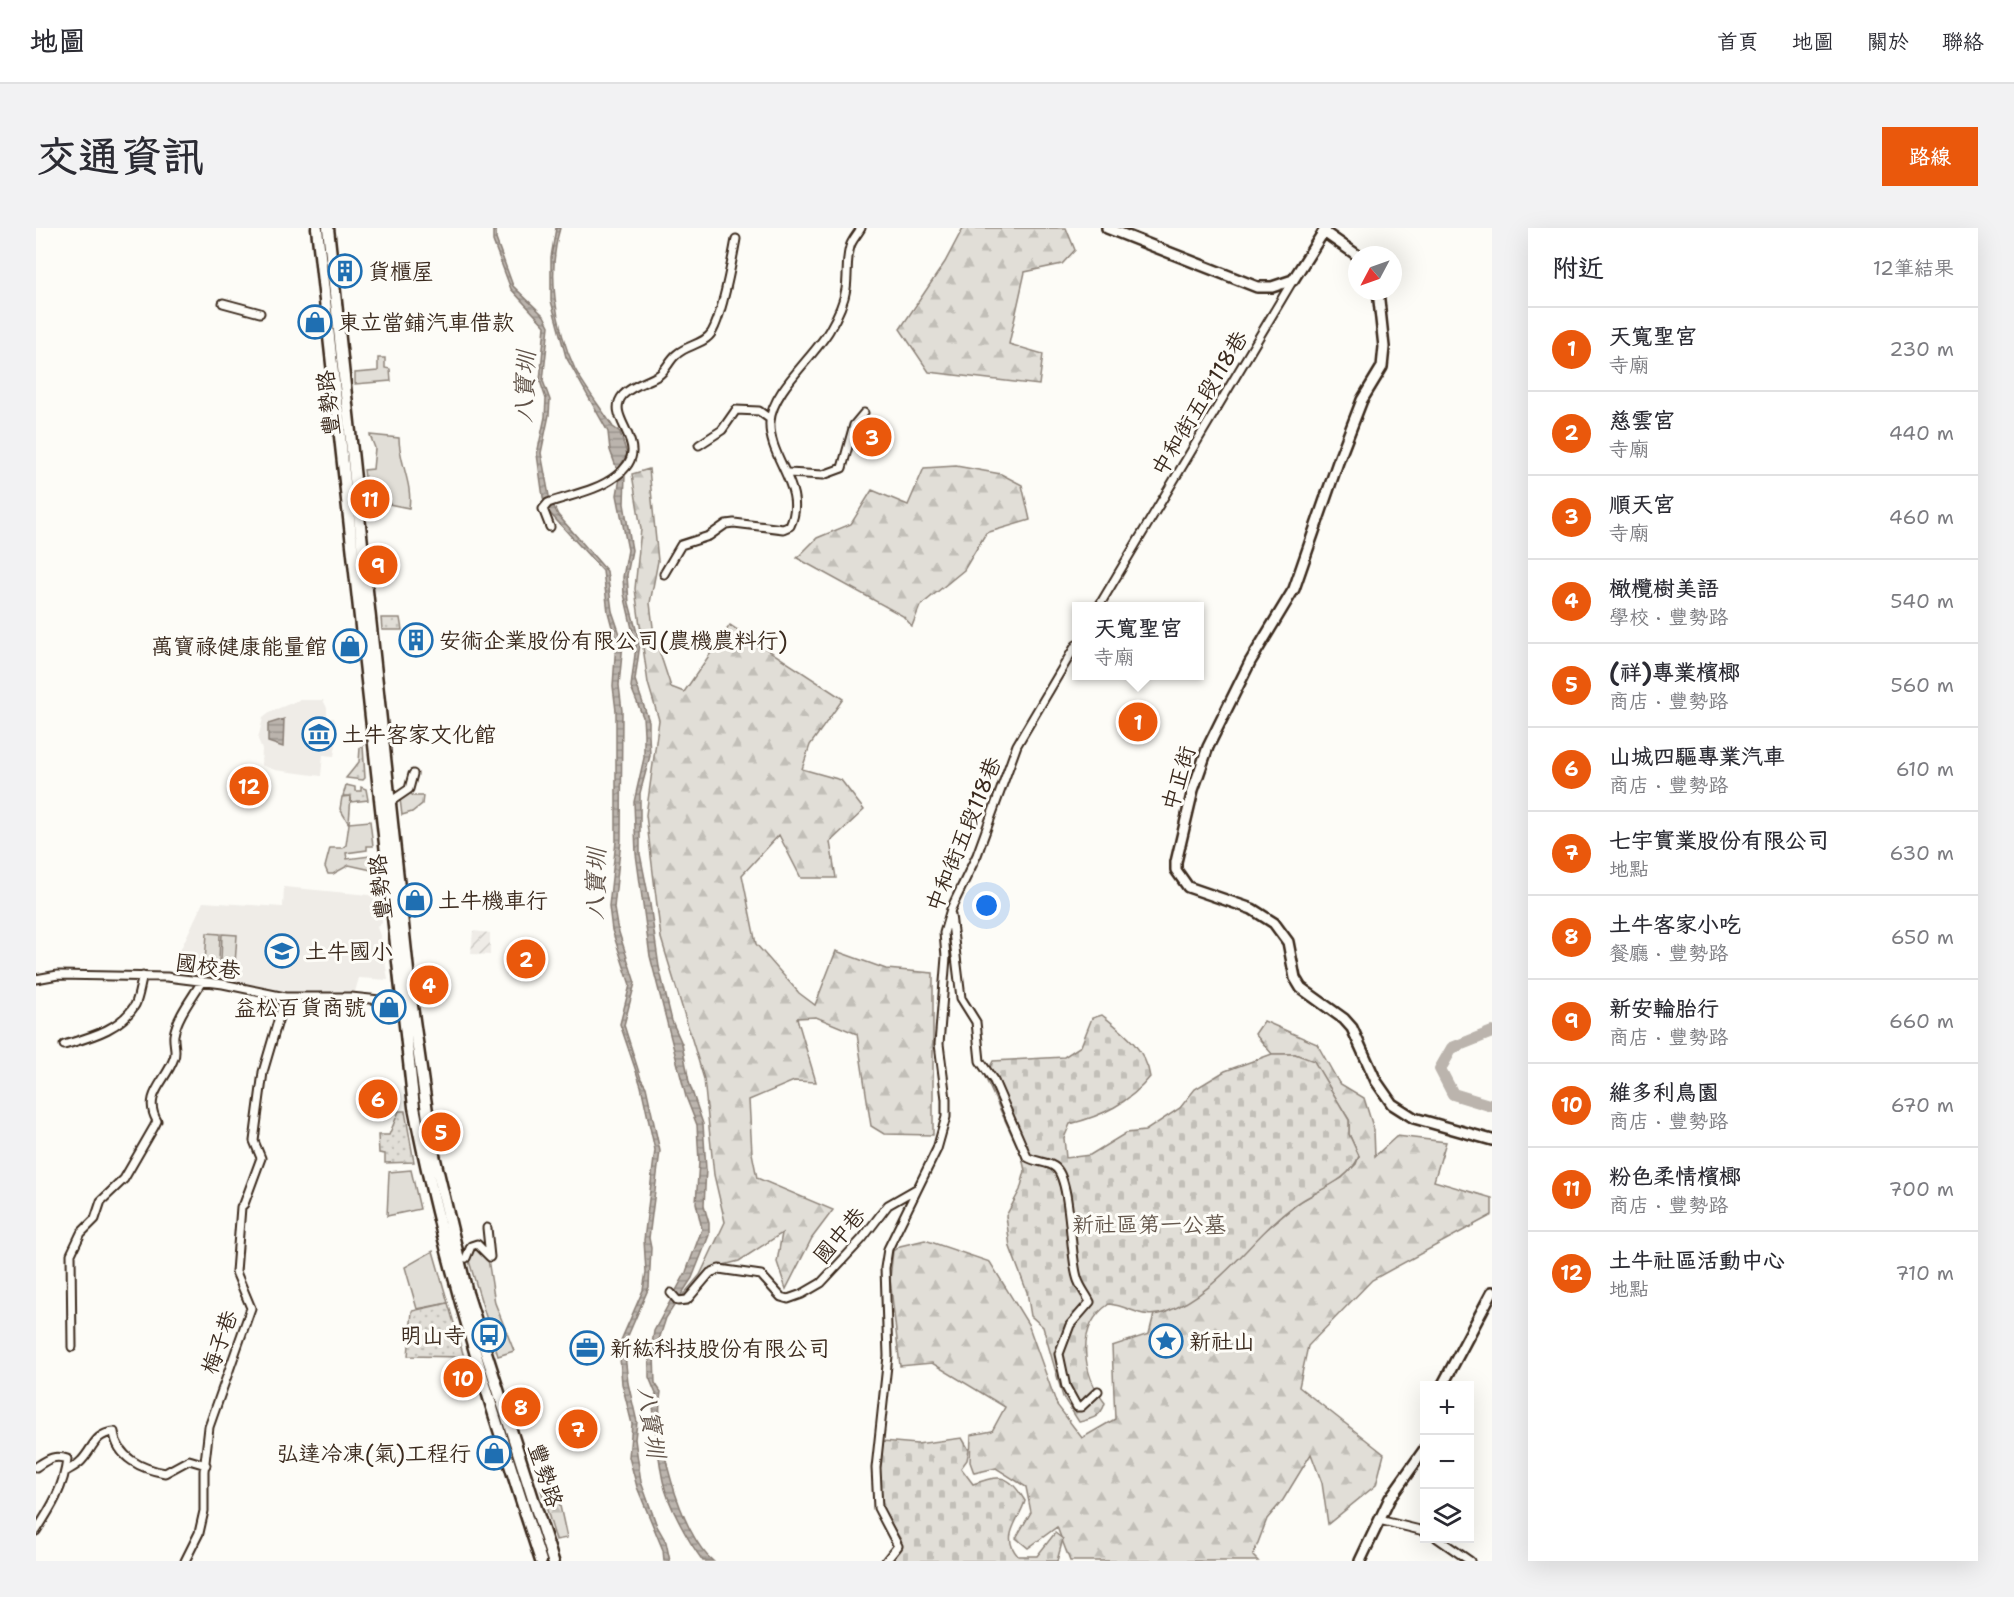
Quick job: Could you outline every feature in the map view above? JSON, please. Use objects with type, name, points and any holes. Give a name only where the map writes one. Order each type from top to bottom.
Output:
[{"type":"main road","name":"豐勢路","points":[[317,228],[389,898],[432,1148],[452,1236],[553,1561]]},
{"type":"main road","name":"豐勢路","points":[[328,228],[401,893],[414,1107],[442,1241],[472,1345],[541,1561]]},
{"type":"street","points":[[664,574],[681,545],[709,536],[726,524],[786,529],[792,521],[793,487],[788,473],[776,456],[770,434],[770,419],[778,394],[799,372],[829,331],[846,291],[850,246],[861,228]]},
{"type":"street","points":[[1107,228],[1257,287],[1272,287],[1293,280],[1324,229],[1348,248]]},
{"type":"street","points":[[550,527],[543,509],[548,503],[597,487],[617,476],[631,461],[634,449],[619,413],[619,401],[625,393],[661,374],[677,354],[712,333],[731,271],[736,238]]},
{"type":"street","name":"中和街五段118巷","points":[[1101,602],[1293,280]]},
{"type":"street","name":"中正街","points":[[1379,300],[1384,347],[1382,367],[1362,400],[1294,590],[1250,662],[1208,747],[1193,790],[1176,861],[1176,870],[1188,887],[1252,909],[1274,923],[1288,942],[1295,978],[1301,988],[1344,1019],[1352,1028],[1376,1081],[1392,1104],[1414,1118],[1492,1140]]},
{"type":"street","points":[[223,303],[260,313]]},
{"type":"street","points":[[699,445],[722,430],[736,410],[759,411],[770,419]]},
{"type":"street","points":[[788,473],[822,475],[842,468],[854,425],[864,412]]},
{"type":"street","name":"中和街五段118巷","points":[[886,1561],[898,1546],[878,1508],[876,1468],[888,1356],[885,1268],[888,1249],[937,1149],[946,1117],[939,1044],[946,957],[944,933],[951,909],[977,855],[1017,745],[1072,653]]},
{"type":"street","points":[[390,802],[409,789],[413,774]]},
{"type":"street","points":[[389,898],[401,893]]},
{"type":"street","points":[[951,909],[961,998],[976,1022],[980,1061],[994,1081],[1027,1157],[1034,1162],[1054,1166],[1060,1173],[1068,1200],[1070,1241],[1077,1280],[1090,1302],[1070,1325],[1059,1354],[1066,1387],[1077,1407],[1081,1407],[1098,1391]]},
{"type":"street","name":"國校巷","points":[[36,979],[58,975],[143,976],[202,981],[285,997],[406,1000]]},
{"type":"street","points":[[64,1044],[104,1032],[124,1016],[135,1004],[143,976]]},
{"type":"street","points":[[72,1347],[71,1254],[81,1233],[95,1219],[101,1200],[124,1179],[157,1121],[151,1110],[152,1096],[175,1056],[174,1034],[182,1014],[202,981]]},
{"type":"street","name":"梅子巷","points":[[185,1561],[199,1533],[204,1511],[209,1427],[251,1308],[236,1272],[241,1207],[261,1158],[254,1141],[263,1071],[285,997]]},
{"type":"street","name":"國中巷","points":[[670,1293],[678,1301],[687,1300],[710,1274],[719,1269],[761,1275],[781,1297],[795,1297],[821,1283],[862,1239],[885,1208],[894,1200],[916,1189]]},
{"type":"street","points":[[466,1258],[471,1246],[477,1244],[490,1257],[487,1228]]},
{"type":"street","points":[[1445,1381],[1492,1292]]},
{"type":"street","points":[[65,1472],[82,1460],[91,1444],[103,1433],[114,1432],[116,1445],[134,1463],[150,1470],[165,1473],[189,1460],[206,1465]]},
{"type":"street","points":[[36,1467],[48,1458],[60,1456],[67,1459],[65,1472],[52,1507],[36,1532]]},
{"type":"street","points":[[1360,1561],[1390,1498],[1420,1457]]},
{"type":"street","points":[[1379,1520],[1420,1530]]},
{"type":"street","points":[[1443,1543],[1470,1561]]},
{"type":"shaded area","name":"八寶圳","points":[[493,228],[496,228],[496,239],[513,286],[544,316],[549,326],[543,381],[550,400],[541,453],[549,496],[558,515],[607,571],[612,611],[623,643],[619,685],[622,711],[621,840],[614,908],[617,926],[635,983],[624,1025],[641,1079],[646,1087],[660,1151],[649,1238],[651,1248],[649,1287],[624,1345],[628,1383],[637,1422],[635,1439],[641,1482],[657,1526],[666,1542],[670,1561],[664,1561],[663,1550],[637,1487],[629,1457],[632,1424],[622,1384],[619,1345],[643,1290],[646,1272],[644,1240],[655,1150],[641,1086],[620,1024],[630,985],[612,930],[609,906],[616,841],[616,711],[613,686],[616,642],[608,612],[603,571],[547,510],[543,497],[537,454],[545,417],[546,399],[540,381],[545,326],[511,289],[493,241]]},
{"type":"shaded area","name":"八寶圳","points":[[556,228],[560,228],[554,263],[555,299],[562,335],[575,369],[613,427],[620,432],[627,454],[622,463],[625,475],[624,504],[632,550],[627,575],[629,603],[640,644],[635,680],[649,721],[650,756],[640,793],[640,854],[659,967],[672,1021],[682,1044],[689,1082],[703,1124],[706,1169],[704,1206],[709,1223],[709,1235],[692,1278],[666,1318],[654,1355],[655,1383],[661,1392],[661,1432],[672,1482],[690,1529],[701,1548],[713,1561],[703,1561],[697,1553],[669,1501],[663,1481],[653,1406],[656,1394],[649,1377],[654,1331],[686,1272],[702,1229],[696,1203],[699,1162],[697,1125],[686,1097],[650,956],[636,854],[634,802],[644,758],[644,733],[643,717],[631,687],[636,646],[624,594],[623,577],[628,550],[617,495],[620,478],[610,450],[608,432],[566,357],[551,301],[551,257]]},
{"type":"shaded area","points":[[299,700],[323,700],[327,708],[327,718],[334,718],[338,733],[334,756],[323,755],[321,776],[275,770],[261,765],[262,749],[258,739],[263,718],[272,711]]},
{"type":"shaded area","points":[[284,719],[283,747],[268,742],[268,724]]},
{"type":"shaded area","name":"土牛國小","points":[[284,887],[369,895],[380,903],[382,923],[377,927],[382,941],[388,980],[359,978],[354,995],[284,994],[172,976],[175,961],[203,902],[283,907]]},
{"type":"shaded area","points":[[473,931],[490,933],[490,955],[471,954]]},
{"type":"green space","points":[[963,228],[1066,228],[1075,250],[1062,264],[1025,272],[1009,344],[1043,354],[1039,385],[929,372],[900,329],[945,262]]},
{"type":"green space","points":[[378,358],[385,358],[385,368],[390,369],[391,381],[355,384],[355,373],[378,371]]},
{"type":"green space","points":[[370,435],[399,438],[408,481],[409,508],[373,501],[373,493],[367,493],[364,470],[373,469],[375,448]]},
{"type":"green space","points":[[956,466],[1001,474],[1022,485],[1030,520],[986,533],[964,570],[920,606],[912,626],[903,616],[797,558],[817,538],[851,524],[872,490],[908,505],[924,468]]},
{"type":"green space","points":[[649,469],[658,561],[650,603],[654,635],[671,687],[684,692],[730,625],[843,699],[810,745],[802,769],[841,780],[864,810],[830,842],[836,878],[801,878],[779,835],[742,875],[756,944],[799,993],[815,1005],[836,951],[886,969],[933,973],[933,1135],[884,1134],[871,1126],[857,1034],[816,1017],[797,1018],[816,1082],[794,1081],[749,1100],[752,1153],[757,1178],[833,1210],[812,1238],[786,1289],[777,1262],[782,1233],[739,1261],[712,1268],[687,1295],[682,1296],[700,1275],[725,1222],[714,1175],[704,1079],[661,938],[646,815],[659,720],[648,683],[635,589],[641,529],[632,474]]},
{"type":"green space","points":[[381,618],[400,618],[402,630],[382,630]]},
{"type":"green space","points":[[363,746],[365,778],[363,780],[346,778],[359,762],[360,748]]},
{"type":"green space","points":[[346,785],[355,787],[355,791],[361,791],[361,787],[366,789],[368,800],[351,802],[351,796],[343,796]]},
{"type":"green space","points":[[409,791],[413,796],[423,796],[422,804],[412,812],[402,815],[400,799]]},
{"type":"green space","points":[[351,796],[349,823],[370,821],[373,846],[367,846],[367,850],[346,853],[347,859],[370,856],[370,864],[375,864],[376,871],[349,865],[333,874],[328,874],[325,867],[330,848],[342,848],[346,845],[349,824],[340,809],[342,797]]},
{"type":"green space","points":[[207,933],[220,934],[219,962],[205,962]]},
{"type":"green space","points":[[222,934],[237,935],[235,964],[221,962]]},
{"type":"green space","name":"新社區第一公墓","points":[[1102,1015],[1139,1050],[1148,1067],[1150,1077],[1133,1094],[1114,1107],[1070,1124],[1064,1138],[1066,1158],[1090,1155],[1126,1133],[1145,1131],[1180,1108],[1195,1089],[1225,1071],[1272,1054],[1295,1054],[1314,1061],[1349,1120],[1349,1134],[1359,1156],[1343,1177],[1285,1213],[1221,1276],[1186,1303],[1166,1312],[1150,1315],[1109,1304],[1098,1314],[1087,1338],[1087,1365],[1091,1379],[1105,1403],[1095,1417],[1079,1422],[1063,1397],[1043,1327],[1031,1316],[1027,1292],[1010,1247],[1006,1216],[1020,1190],[1025,1171],[1022,1157],[985,1077],[993,1061],[1064,1057],[1081,1046],[1092,1018]]},
{"type":"green space","points":[[1264,1021],[1317,1044],[1339,1083],[1364,1098],[1374,1130],[1375,1156],[1397,1136],[1446,1142],[1434,1181],[1492,1198],[1492,1215],[1372,1280],[1308,1346],[1299,1387],[1384,1454],[1376,1485],[1328,1524],[1322,1483],[1311,1454],[1283,1500],[1267,1519],[1253,1556],[1258,1561],[1070,1561],[1057,1527],[1028,1548],[1016,1538],[1031,1512],[1026,1487],[996,1468],[974,1473],[970,1462],[971,1435],[992,1431],[1005,1407],[932,1363],[900,1366],[890,1279],[893,1251],[900,1246],[925,1240],[990,1262],[1028,1324],[1057,1405],[1082,1438],[1115,1419],[1112,1346],[1149,1334],[1154,1314],[1165,1313],[1301,1201],[1342,1178],[1356,1164],[1359,1156],[1349,1134],[1349,1120],[1314,1062],[1295,1054],[1272,1054],[1255,1034]]},
{"type":"green space","points":[[399,1111],[405,1111],[414,1162],[385,1163],[385,1154],[379,1153],[378,1135],[389,1135]]},
{"type":"green space","points":[[411,1170],[420,1209],[387,1216],[389,1172]]},
{"type":"green space","points":[[476,1246],[488,1259],[495,1303],[514,1351],[498,1356],[469,1261]]},
{"type":"green space","points":[[433,1251],[448,1303],[417,1309],[405,1267]]},
{"type":"green space","points":[[448,1303],[464,1357],[408,1356],[412,1311]]},
{"type":"green space","points":[[962,1438],[969,1450],[967,1460],[961,1468],[973,1484],[991,1479],[1003,1479],[1014,1486],[1025,1501],[1011,1535],[1013,1549],[1018,1556],[1037,1556],[1055,1533],[1063,1539],[1057,1561],[889,1561],[901,1547],[901,1540],[881,1508],[880,1468],[883,1441],[917,1444]]},
{"type":"green space","points":[[555,1483],[567,1538],[556,1540],[541,1490]]},
{"type":"waterway","points":[[1492,1032],[1452,1048],[1440,1069],[1453,1094],[1492,1106]]},
{"type":"place","name":"貨櫃屋","points":[[345,271]]},
{"type":"place","name":"東立當鋪汽車借款","points":[[315,322]]},
{"type":"place","name":"順天宮","points":[[872,437]]},
{"type":"place","name":"粉色柔情檳榔","points":[[370,499]]},
{"type":"place","name":"新安輪胎行","points":[[378,565]]},
{"type":"place","name":"安術企業股份有限公司(農機農料行)","points":[[416,640]]},
{"type":"place","name":"萬寶祿健康能量館","points":[[350,646]]},
{"type":"place","name":"天寬聖宮","points":[[1138,722]]},
{"type":"place","name":"土牛客家文化館","points":[[319,734]]},
{"type":"place","name":"土牛社區活動中心","points":[[249,786]]},
{"type":"place","name":"土牛機車行","points":[[415,900]]},
{"type":"place","name":"土牛國小","points":[[282,951]]},
{"type":"place","name":"慈雲宮","points":[[526,959]]},
{"type":"place","name":"橄欖樹美語","points":[[429,985]]},
{"type":"place","name":"益松百貨商號","points":[[389,1007]]},
{"type":"place","name":"山城四驅專業汽車","points":[[378,1099]]},
{"type":"place","name":"(祥)專業檳榔","points":[[441,1132]]},
{"type":"place","name":"明山寺","points":[[489,1335]]},
{"type":"place","name":"新社山","points":[[1166,1341]]},
{"type":"place","name":"新紘科技股份有限公司","points":[[587,1348]]},
{"type":"place","name":"維多利鳥園","points":[[463,1378]]},
{"type":"place","name":"土牛客家小吃","points":[[521,1407]]},
{"type":"place","name":"七宇實業股份有限公司","points":[[578,1429]]},
{"type":"place","name":"弘達冷凍(氣)工程行","points":[[494,1453]]}]
